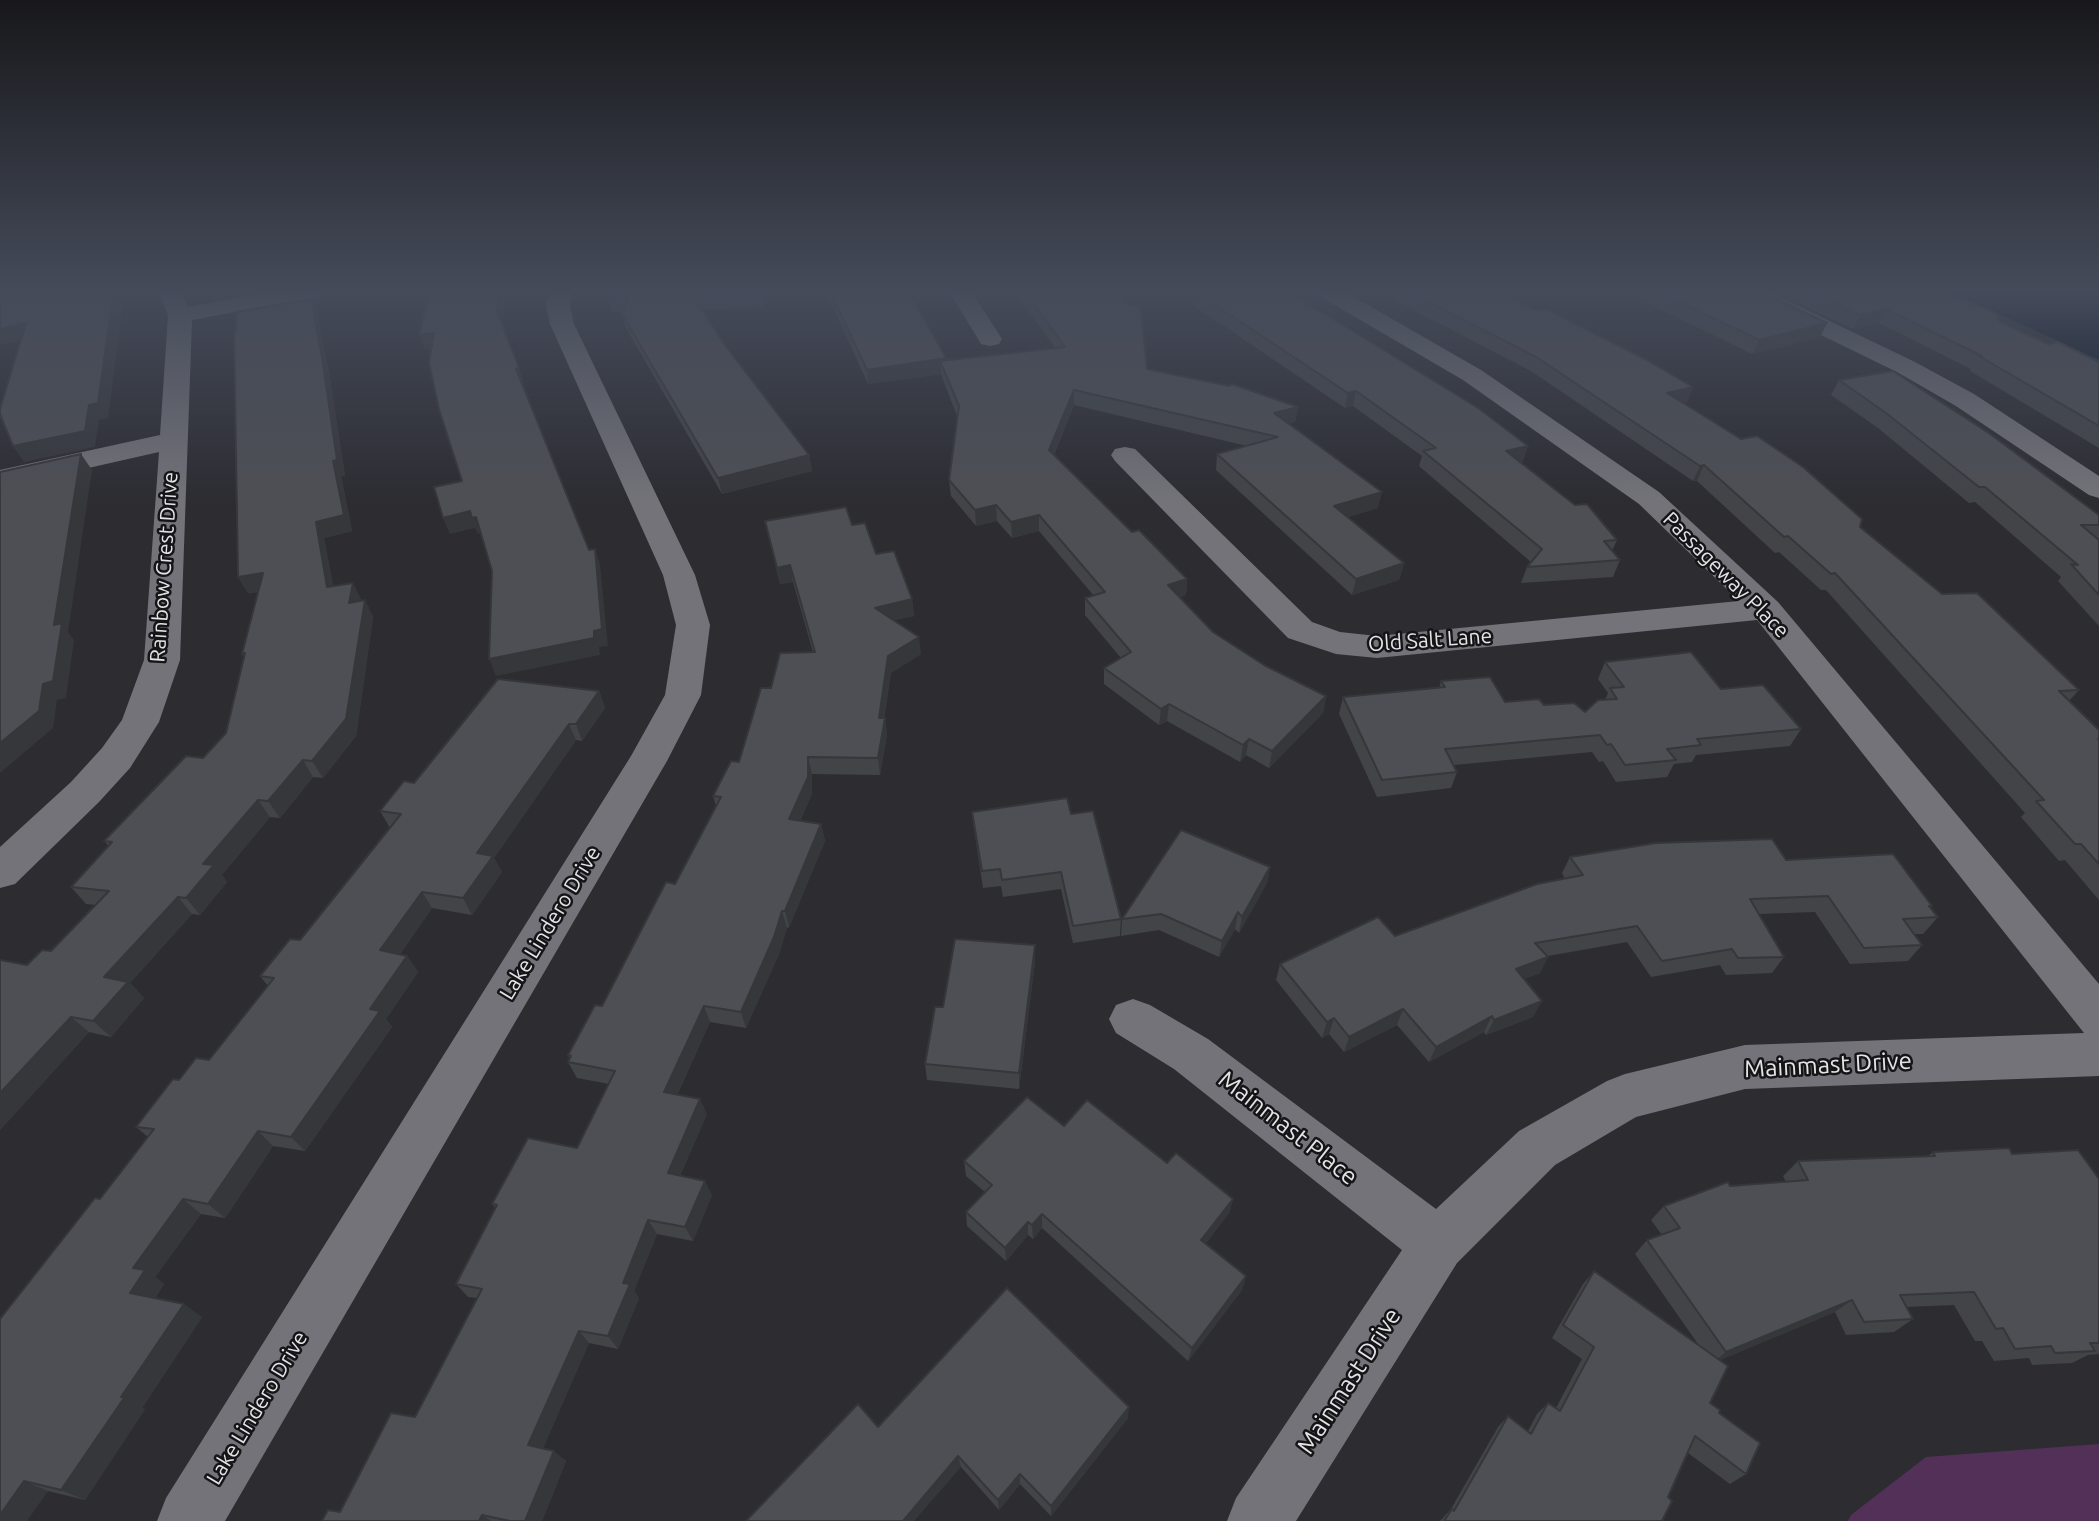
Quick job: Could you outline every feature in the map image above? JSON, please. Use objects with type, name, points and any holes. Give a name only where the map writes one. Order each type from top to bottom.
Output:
[{"type":"street","name":"Rainbow Crest Drive","points":[[0,872],[85,792],[116,758],[140,722],[162,660],[173,360]]},
{"type":"street","name":"Lake Lindero Drive","points":[[189,1521],[648,761],[683,695],[693,625],[679,575],[579,360]]},
{"type":"street","name":"Passageway Place","points":[[1446,360],[1472,375],[1649,498],[1766,609],[2099,1018]]},
{"type":"street","points":[[1891,360],[1965,400],[2099,489]]},
{"type":"street","points":[[0,478],[172,441]]},
{"type":"street","name":"Old Salt Lane","points":[[1125,455],[1300,630],[1336,643],[1377,647],[1766,609]]},
{"type":"street","name":"Mainmast Place","points":[[1133,1019],[1191,1054],[1438,1244]]},
{"type":"street","name":"Mainmast Drive","points":[[1259,1521],[1438,1244],[1537,1148],[1625,1097],[1745,1067],[2099,1054]]},
{"type":"shaded area","points":[[2099,1444],[2099,1521],[1848,1521],[1851,1515],[1926,1457]]},
{"type":"building","points":[[15,360],[104,360],[98,403],[89,405],[85,431],[13,446],[0,409]]},
{"type":"building","points":[[234,360],[322,360],[337,460],[333,461],[344,515],[316,522],[327,587],[353,583],[349,603],[365,600],[346,719],[312,761],[303,760],[268,801],[258,800],[203,864],[214,865],[186,898],[178,897],[104,977],[128,982],[93,1021],[71,1017],[0,1093],[0,960],[27,965],[42,950],[51,951],[109,891],[71,887],[112,842],[104,841],[186,756],[203,758],[226,733],[245,653],[242,654],[263,573],[238,577]]},
{"type":"building","points":[[430,360],[516,360],[519,368],[516,369],[589,550],[595,549],[602,629],[594,631],[594,638],[489,659],[492,571],[476,517],[472,518],[470,511],[443,518],[434,487],[462,481],[439,409]]},
{"type":"building","points":[[649,360],[736,360],[809,455],[718,478]]},
{"type":"building","points":[[862,360],[933,360],[867,370]]},
{"type":"building","points":[[1146,360],[1147,369],[1229,386],[1232,384],[1298,407],[1274,413],[1382,492],[1334,506],[1404,563],[1356,579],[1217,454],[1278,437],[1074,390],[1049,450],[1132,532],[1139,530],[1187,579],[1168,585],[1213,632],[1264,665],[1326,696],[1272,751],[1249,739],[1243,745],[1169,704],[1161,709],[1104,668],[1131,652],[1085,598],[1105,592],[1039,515],[1011,522],[996,505],[975,510],[949,480],[959,406],[940,361]]},
{"type":"building","points":[[1298,360],[1400,360],[1478,408],[1528,446],[1506,451],[1575,505],[1587,504],[1617,540],[1604,541],[1620,560],[1527,567],[1542,549],[1423,451],[1436,448],[1356,391],[1348,393]]},
{"type":"building","points":[[1540,360],[1647,360],[1693,387],[1667,393],[1741,439],[1757,436],[1803,467],[1862,519],[1860,527],[1942,594],[1977,593],[2079,690],[2059,691],[2099,730],[2099,864],[2081,844],[2075,844],[2036,801],[2044,800],[1835,573],[1831,574],[1788,536],[1784,537],[1704,465],[1700,466]]},
{"type":"building","points":[[1986,360],[2099,362],[2099,426]]},
{"type":"building","points":[[1893,371],[1990,434],[2099,515],[2099,525],[2081,525],[2099,540],[2099,595],[2071,564],[2078,565],[1985,487],[1979,487],[1886,413],[1839,380]]},
{"type":"building","points":[[81,454],[54,625],[62,623],[53,681],[43,684],[39,711],[0,743],[0,472]]},
{"type":"building","points":[[846,507],[852,525],[865,523],[876,554],[894,551],[912,599],[875,608],[919,637],[888,656],[879,718],[885,718],[878,758],[808,757],[808,777],[789,819],[821,824],[785,911],[782,911],[774,937],[741,1012],[704,1006],[664,1092],[700,1099],[668,1173],[705,1181],[685,1227],[648,1220],[623,1283],[630,1284],[608,1336],[579,1331],[528,1445],[554,1451],[525,1521],[482,1515],[479,1521],[322,1521],[328,1510],[340,1512],[391,1413],[415,1417],[482,1289],[456,1284],[497,1205],[492,1204],[528,1138],[577,1148],[615,1071],[568,1062],[571,1056],[568,1055],[595,1005],[602,1006],[666,882],[675,884],[721,797],[713,796],[731,761],[739,762],[761,688],[771,688],[780,653],[815,652],[790,565],[777,568],[765,521]]},
{"type":"building","points":[[1691,652],[1721,689],[1763,685],[1801,729],[1697,739],[1701,745],[1667,749],[1676,760],[1625,765],[1611,744],[1607,745],[1600,735],[1445,749],[1457,772],[1382,780],[1343,697],[1445,687],[1441,681],[1490,677],[1505,702],[1539,699],[1544,705],[1574,703],[1585,712],[1598,700],[1617,699],[1610,688],[1624,687],[1605,662]]},
{"type":"building","points":[[498,679],[599,691],[576,724],[569,724],[477,853],[493,856],[463,898],[422,892],[380,950],[407,956],[370,1009],[380,1011],[291,1137],[258,1131],[208,1204],[183,1199],[133,1268],[145,1270],[130,1293],[184,1304],[61,1490],[24,1481],[0,1515],[0,1319],[95,1198],[100,1199],[154,1129],[136,1127],[173,1079],[179,1080],[196,1058],[209,1060],[274,978],[260,976],[290,939],[300,940],[401,814],[380,811],[404,781],[414,783]]},
{"type":"building","points":[[1067,798],[1071,814],[1093,811],[1121,919],[1073,926],[1061,872],[1002,880],[1000,869],[982,871],[972,812]]},
{"type":"building","points":[[1181,830],[1270,867],[1242,917],[1238,912],[1222,941],[1161,914],[1122,919]]},
{"type":"building","points":[[1772,839],[1786,860],[1893,854],[1938,917],[1903,919],[1922,945],[1864,948],[1828,896],[1750,899],[1784,957],[1738,958],[1732,949],[1662,961],[1637,926],[1535,943],[1548,957],[1516,969],[1542,1001],[1494,1020],[1492,1016],[1436,1047],[1403,1009],[1349,1037],[1334,1018],[1327,1022],[1280,964],[1378,917],[1395,936],[1537,884],[1583,875],[1570,857],[1656,843]]},
{"type":"building","points":[[955,939],[1035,945],[1019,1073],[925,1064],[935,1007],[943,1007]]},
{"type":"building","points":[[1027,1097],[1064,1126],[1087,1100],[1167,1163],[1176,1153],[1233,1199],[1201,1240],[1246,1276],[1192,1348],[1042,1214],[1032,1225],[1028,1222],[1005,1248],[966,1212],[992,1185],[964,1161]]},
{"type":"building","points":[[2009,1148],[2012,1154],[2078,1150],[2099,1179],[2099,1343],[2090,1343],[2095,1351],[2055,1353],[2051,1346],[2015,1349],[2003,1328],[1996,1329],[1974,1292],[1900,1295],[1913,1319],[1864,1322],[1852,1300],[1726,1352],[1647,1240],[1680,1228],[1664,1206],[1728,1182],[1730,1186],[1808,1180],[1798,1161],[1935,1156],[1933,1152]]},
{"type":"building","points":[[1594,1271],[1728,1366],[1710,1403],[1720,1410],[1719,1413],[1760,1443],[1746,1474],[1695,1436],[1668,1497],[1672,1501],[1662,1521],[1444,1521],[1452,1509],[1454,1511],[1508,1416],[1531,1434],[1548,1403],[1560,1411],[1594,1347],[1563,1325]]},
{"type":"building","points":[[1007,1288],[1129,1407],[1051,1506],[1020,1474],[998,1500],[958,1456],[903,1521],[746,1521],[858,1404],[878,1427]]}]
